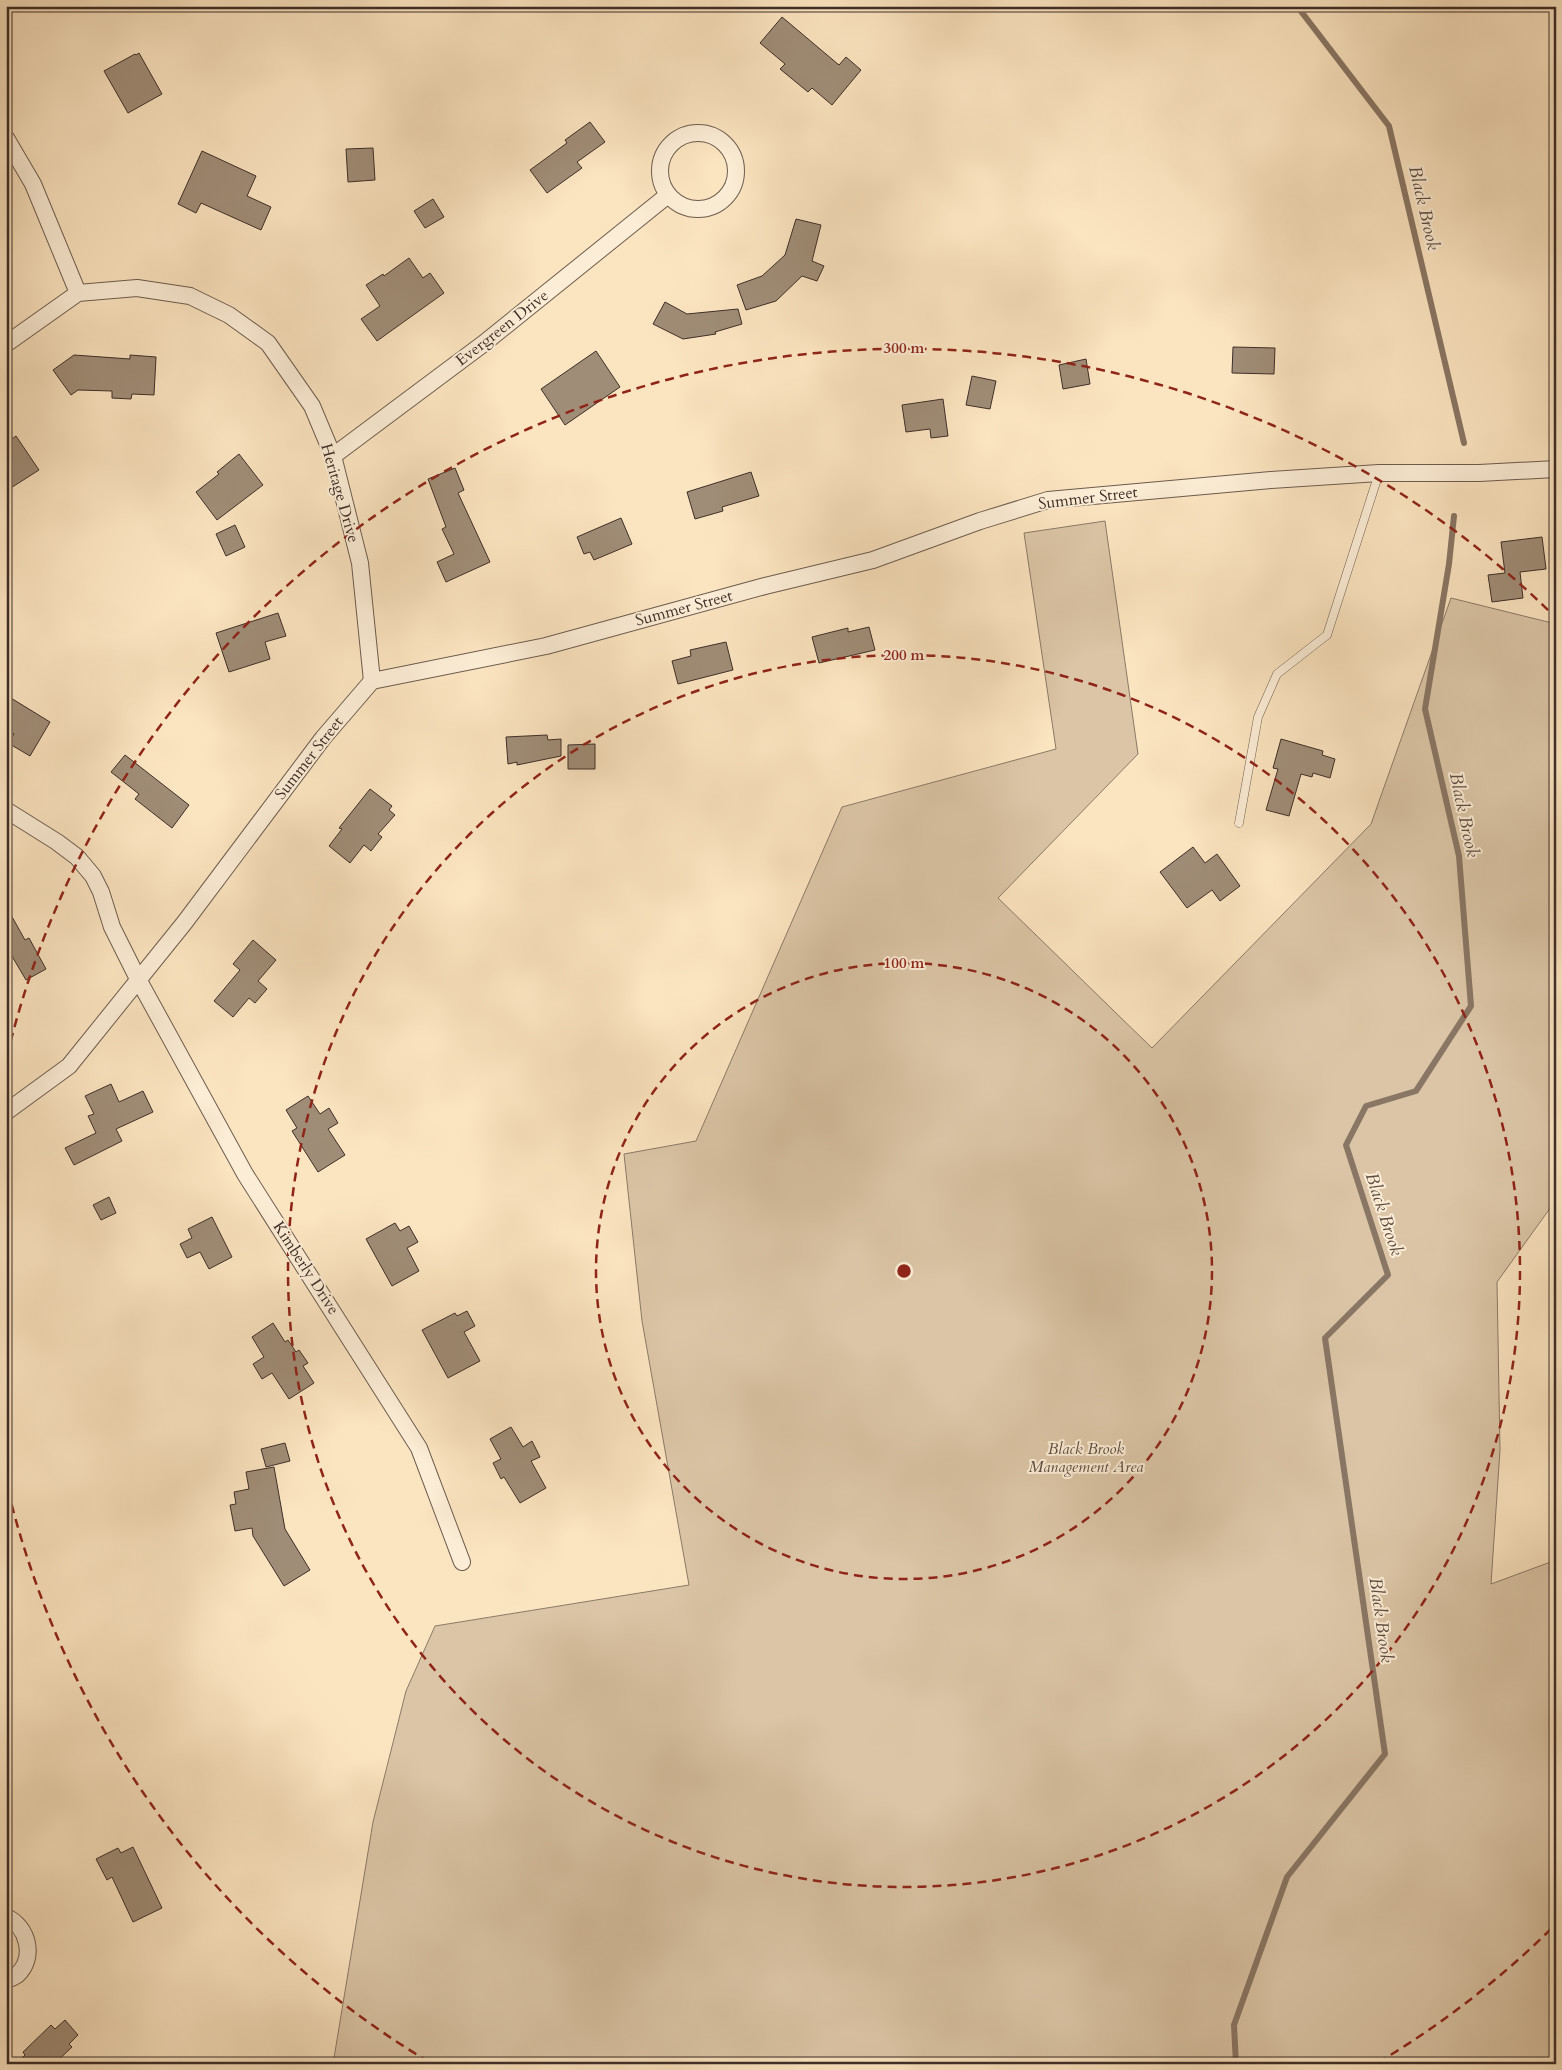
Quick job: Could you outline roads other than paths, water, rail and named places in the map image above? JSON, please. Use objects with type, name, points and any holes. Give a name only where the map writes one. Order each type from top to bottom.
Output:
[{"type":"street","points":[[706,134],[721,141],[735,164],[734,182],[725,198],[718,204],[700,209],[691,209],[682,206],[668,194],[661,179],[661,163],[668,148],[674,142],[689,135],[706,134]]},
{"type":"street","points":[[6,138],[33,184],[78,293],[6,344]]},
{"type":"street","name":"Evergreen Drive","points":[[333,456],[483,344],[668,194]]},
{"type":"street","name":"Heritage Drive","points":[[78,293],[137,288],[190,296],[229,315],[268,343],[312,406],[333,456],[360,563],[372,681]]},
{"type":"street","name":"Summer Street","points":[[6,1112],[69,1066],[185,922],[323,738],[372,681],[546,646],[765,586],[873,560],[980,521],[1048,500],[1271,480],[1379,473],[1556,469]]},
{"type":"street","points":[[6,810],[57,842],[77,858],[93,876],[112,927],[138,979]]},
{"type":"street","name":"Kimberly Drive","points":[[138,979],[245,1174],[419,1448],[462,1562]]},
{"type":"street","points":[[6,1917],[14,1920],[26,1936],[28,1952],[24,1966],[17,1975],[6,1980]]},
{"type":"lane","points":[[1239,823],[1258,717],[1277,674],[1327,635],[1379,473]]},
{"type":"waterway","name":"Black Brook","points":[[1300,6],[1300,10],[1389,126],[1464,443]]},
{"type":"waterway","name":"Black Brook","points":[[1236,2064],[1234,2025],[1287,1877],[1385,1754],[1325,1338],[1388,1275],[1346,1145],[1366,1106],[1416,1091],[1471,1006],[1459,856],[1425,709],[1449,564],[1454,516]]},
{"type":"park label","name":"Black Brook Management Area","points":[[1086,1458]]}]
